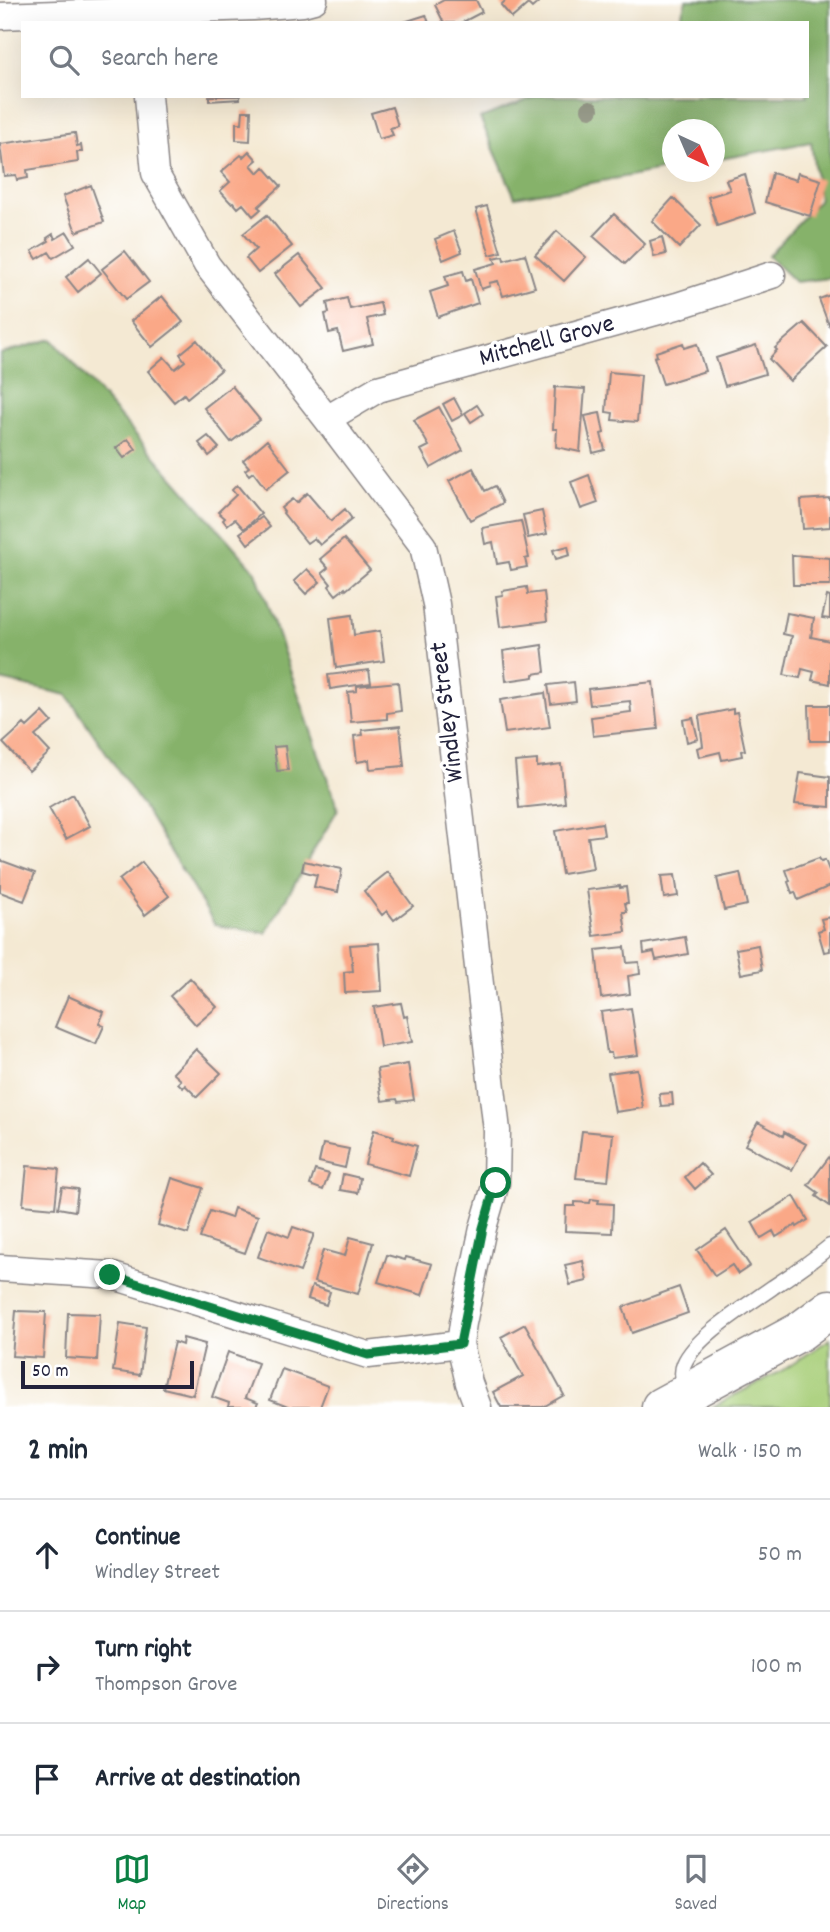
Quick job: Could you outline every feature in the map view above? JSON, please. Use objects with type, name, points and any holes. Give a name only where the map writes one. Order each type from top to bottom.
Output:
[{"type":"main road","points":[[675,1400],[799,1332],[830,1310]]},
{"type":"street","points":[[0,16],[141,17],[314,0]]},
{"type":"street","name":"Windley Street","points":[[148,98],[155,173],[206,265],[423,546],[436,604],[497,1132],[496,1183],[483,1228],[460,1344],[478,1407]]},
{"type":"street","name":"Mitchell Grove","points":[[327,419],[377,389],[677,306],[772,275]]},
{"type":"street","points":[[0,1268],[110,1275],[368,1355],[460,1344]]},
{"type":"lane","points":[[675,1400],[684,1364],[695,1348],[720,1323],[807,1265],[830,1246]]},
{"type":"green space","points":[[686,0],[830,0],[830,278],[795,282],[768,256],[819,200],[811,142],[725,158],[725,119],[662,119],[662,170],[515,197],[480,118],[533,98],[809,98],[809,21],[680,21]]},
{"type":"green space","points":[[52,339],[256,572],[338,809],[266,933],[215,925],[146,811],[67,695],[0,680],[0,354]]},
{"type":"green space","points":[[830,1339],[830,1407],[712,1407],[785,1369]]},
{"type":"building","points":[[444,0],[476,0],[482,12],[465,21],[443,21],[435,5]]},
{"type":"building","points":[[506,0],[541,0],[532,8],[528,4],[512,18],[501,5]]},
{"type":"building","points":[[426,15],[428,21],[407,21]]},
{"type":"building","points":[[209,98],[240,98],[240,99],[209,101]]},
{"type":"building","points":[[392,107],[398,126],[390,128],[393,135],[379,139],[371,113]]},
{"type":"building","points":[[243,111],[251,111],[250,141],[236,140],[236,123],[242,123]]},
{"type":"building","points":[[75,133],[77,146],[81,145],[82,152],[77,152],[78,162],[27,170],[28,178],[17,180],[16,175],[4,176],[0,144]]},
{"type":"building","points":[[249,151],[257,160],[251,165],[258,173],[264,167],[281,186],[258,207],[261,209],[253,216],[243,204],[238,208],[220,191],[230,182],[221,172]]},
{"type":"building","points":[[772,173],[796,180],[798,173],[821,180],[810,216],[765,202]]},
{"type":"building","points":[[745,174],[755,213],[717,226],[708,197],[730,190],[726,180]]},
{"type":"building","points":[[91,185],[104,222],[76,232],[63,196]]},
{"type":"building","points":[[673,198],[701,225],[679,248],[652,221]]},
{"type":"building","points":[[487,206],[501,252],[490,255],[476,209]]},
{"type":"building","points":[[614,214],[645,244],[625,264],[593,236]]},
{"type":"building","points":[[267,215],[292,246],[258,273],[246,258],[256,249],[243,234]]},
{"type":"building","points":[[454,231],[462,252],[443,260],[435,239]]},
{"type":"building","points":[[557,231],[586,257],[564,281],[535,255]]},
{"type":"building","points":[[67,232],[75,245],[53,258],[49,252],[37,259],[32,251],[49,241],[47,238],[53,234],[55,239]]},
{"type":"building","points":[[662,237],[666,254],[654,257],[650,241]]},
{"type":"building","points":[[125,251],[149,282],[126,299],[102,269]]},
{"type":"building","points":[[525,254],[535,287],[503,296],[498,281],[481,289],[475,269],[496,263],[494,258],[503,256],[504,260]]},
{"type":"building","points":[[299,255],[326,288],[301,307],[275,274]]},
{"type":"building","points":[[89,258],[101,273],[78,292],[66,277]]},
{"type":"building","points":[[463,271],[466,281],[471,279],[478,303],[438,317],[430,292],[448,286],[445,276]]},
{"type":"building","points":[[830,295],[830,328],[819,299]]},
{"type":"building","points":[[162,296],[183,322],[152,347],[131,321]]},
{"type":"building","points":[[347,298],[350,309],[380,303],[383,315],[367,319],[373,344],[343,351],[338,331],[329,333],[325,314],[329,313],[327,303]]},
{"type":"building","points":[[804,323],[827,347],[790,381],[769,359],[777,350],[775,348]]},
{"type":"building","points":[[197,340],[221,370],[187,398],[184,394],[174,402],[148,371],[164,357],[175,369],[185,361],[180,354]]},
{"type":"building","points":[[683,343],[684,348],[697,344],[705,371],[663,384],[654,357],[657,356],[656,352]]},
{"type":"building","points":[[756,345],[765,374],[725,386],[716,358]]},
{"type":"building","points":[[609,372],[641,375],[637,422],[612,420],[613,413],[606,412]]},
{"type":"building","points":[[232,386],[260,420],[231,442],[204,408]]},
{"type":"building","points":[[555,387],[585,389],[580,452],[556,447],[557,429],[553,429]]},
{"type":"building","points":[[454,398],[463,415],[452,421],[443,404]]},
{"type":"building","points":[[477,405],[483,414],[471,422],[465,413]]},
{"type":"building","points":[[439,407],[463,450],[431,468],[421,450],[429,446],[414,420]]},
{"type":"building","points":[[600,413],[605,450],[593,453],[585,416]]},
{"type":"building","points":[[208,436],[219,448],[209,456],[199,443]]},
{"type":"building","points":[[128,439],[136,449],[124,458],[116,448]]},
{"type":"building","points":[[267,440],[290,470],[266,489],[253,472],[249,475],[245,470],[249,467],[243,460]]},
{"type":"building","points":[[473,468],[485,491],[495,486],[503,503],[470,520],[449,481]]},
{"type":"building","points":[[589,475],[598,503],[581,509],[571,482]]},
{"type":"building","points":[[237,485],[261,514],[244,529],[235,519],[227,525],[223,520],[225,518],[218,512],[236,495],[232,490]]},
{"type":"building","points":[[307,493],[331,521],[345,509],[352,519],[320,545],[314,538],[307,543],[281,508],[292,499],[296,503]]},
{"type":"building","points":[[830,498],[830,527],[803,529],[801,500]]},
{"type":"building","points":[[542,511],[547,534],[528,538],[523,515]]},
{"type":"building","points":[[262,517],[270,527],[248,544],[240,533]]},
{"type":"building","points":[[521,521],[529,558],[525,559],[527,567],[511,570],[509,562],[497,564],[493,542],[485,544],[482,528]]},
{"type":"building","points":[[344,539],[370,570],[336,595],[322,573],[328,568],[320,559]]},
{"type":"building","points":[[568,546],[570,555],[556,559],[553,550]]},
{"type":"building","points":[[792,555],[830,558],[830,585],[793,585]]},
{"type":"building","points":[[307,569],[320,582],[306,594],[294,581]]},
{"type":"building","points":[[527,587],[528,594],[544,592],[547,621],[500,627],[496,596],[503,595],[502,591]]},
{"type":"building","points":[[827,596],[830,597],[830,619],[822,618]]},
{"type":"building","points":[[787,613],[814,618],[811,637],[830,641],[830,684],[812,680],[814,672],[802,669],[800,678],[784,675],[792,636],[783,634]]},
{"type":"building","points":[[352,615],[354,635],[380,631],[384,661],[336,668],[330,618]]},
{"type":"building","points":[[542,645],[545,672],[534,674],[534,677],[506,681],[503,651]]},
{"type":"building","points":[[369,670],[371,683],[330,689],[328,675]]},
{"type":"building","points":[[398,682],[401,711],[387,713],[387,719],[351,722],[348,692],[357,691],[357,686]]},
{"type":"building","points":[[574,682],[576,701],[551,704],[548,685]]},
{"type":"building","points":[[653,682],[658,729],[593,736],[591,717],[631,712],[630,701],[590,705],[588,689]]},
{"type":"building","points":[[545,693],[550,727],[505,733],[500,700]]},
{"type":"building","points":[[809,705],[830,705],[830,741],[810,741]]},
{"type":"building","points":[[733,709],[733,713],[737,712],[745,750],[741,751],[742,756],[722,760],[720,752],[699,757],[697,748],[703,746],[699,716]]},
{"type":"building","points":[[43,712],[52,722],[35,736],[50,752],[29,771],[3,743],[24,724],[27,727]]},
{"type":"building","points":[[693,718],[698,739],[687,742],[683,720]]},
{"type":"building","points":[[400,726],[404,766],[370,769],[369,760],[357,762],[354,736],[363,735],[362,730]]},
{"type":"building","points":[[285,746],[288,770],[277,771],[274,747]]},
{"type":"building","points":[[537,760],[537,767],[561,764],[565,803],[519,808],[515,762]]},
{"type":"building","points":[[800,773],[830,777],[830,807],[795,804]]},
{"type":"building","points":[[73,794],[90,826],[66,839],[49,808]]},
{"type":"building","points":[[602,823],[604,835],[588,837],[593,869],[562,874],[555,831]]},
{"type":"building","points":[[819,858],[821,861],[825,860],[830,873],[830,886],[798,900],[795,892],[792,893],[786,870]]},
{"type":"building","points":[[0,860],[35,873],[24,901],[0,892]]},
{"type":"building","points":[[304,861],[342,869],[338,892],[314,887],[317,875],[302,871]]},
{"type":"building","points":[[142,862],[169,896],[145,915],[119,880]]},
{"type":"building","points":[[388,872],[413,906],[394,920],[387,911],[382,915],[364,891]]},
{"type":"building","points":[[740,873],[747,905],[724,910],[717,878]]},
{"type":"building","points":[[675,875],[678,896],[664,898],[661,876]]},
{"type":"building","points":[[626,887],[627,912],[623,912],[626,932],[594,936],[587,890]]},
{"type":"building","points":[[830,917],[830,951],[824,952],[818,931],[824,929],[821,919]]},
{"type":"building","points":[[685,937],[688,954],[656,960],[654,952],[644,954],[643,944]]},
{"type":"building","points":[[379,943],[382,991],[345,993],[344,972],[353,971],[350,945]]},
{"type":"building","points":[[758,945],[762,970],[741,974],[736,949]]},
{"type":"building","points":[[625,947],[627,963],[639,962],[640,974],[628,976],[630,994],[601,998],[596,950]]},
{"type":"building","points":[[190,978],[217,1007],[196,1025],[170,996]]},
{"type":"building","points":[[68,996],[104,1012],[99,1024],[104,1026],[96,1044],[55,1027]]},
{"type":"building","points":[[401,1003],[404,1017],[407,1016],[412,1042],[380,1047],[374,1007]]},
{"type":"building","points":[[631,1008],[638,1055],[612,1058],[611,1053],[607,1053],[601,1012]]},
{"type":"building","points":[[196,1049],[221,1073],[197,1097],[185,1085],[183,1088],[178,1083],[181,1080],[173,1073]]},
{"type":"building","points":[[408,1064],[414,1100],[382,1101],[377,1069]]},
{"type":"building","points":[[637,1069],[643,1108],[615,1112],[608,1073]]},
{"type":"building","points":[[672,1093],[673,1105],[661,1106],[659,1094]]},
{"type":"building","points":[[758,1122],[783,1136],[784,1132],[806,1144],[792,1170],[745,1145]]},
{"type":"building","points":[[374,1130],[417,1146],[409,1176],[365,1164]]},
{"type":"building","points":[[582,1131],[613,1134],[608,1181],[576,1178]]},
{"type":"building","points":[[323,1144],[349,1149],[345,1168],[319,1162]]},
{"type":"building","points":[[830,1156],[830,1206],[816,1196],[819,1193],[808,1185]]},
{"type":"building","points":[[700,1163],[711,1175],[695,1189],[685,1177]]},
{"type":"building","points":[[27,1166],[59,1169],[55,1208],[23,1205]]},
{"type":"building","points":[[315,1170],[329,1174],[323,1190],[310,1185]]},
{"type":"building","points":[[343,1174],[360,1178],[358,1193],[340,1190]]},
{"type":"building","points":[[172,1178],[203,1188],[188,1234],[158,1225]]},
{"type":"building","points":[[62,1187],[78,1189],[75,1211],[58,1208]]},
{"type":"building","points":[[794,1196],[808,1220],[776,1237],[773,1231],[761,1238],[752,1222]]},
{"type":"building","points":[[591,1199],[599,1200],[598,1203],[613,1204],[612,1233],[565,1231],[566,1206],[575,1206],[575,1202],[590,1203]]},
{"type":"building","points":[[234,1208],[258,1216],[245,1253],[200,1238],[210,1211],[231,1218]]},
{"type":"building","points":[[293,1227],[314,1234],[300,1272],[258,1257],[268,1229],[289,1237]]},
{"type":"building","points":[[726,1230],[750,1266],[738,1274],[732,1265],[715,1276],[697,1250]]},
{"type":"building","points":[[350,1237],[373,1243],[358,1294],[314,1282],[323,1250],[345,1256]]},
{"type":"building","points":[[387,1255],[432,1264],[422,1295],[378,1282]]},
{"type":"building","points":[[583,1261],[587,1281],[570,1285],[565,1265]]},
{"type":"building","points":[[312,1286],[330,1292],[326,1305],[308,1299]]},
{"type":"building","points":[[679,1287],[688,1313],[632,1333],[623,1307]]},
{"type":"building","points":[[16,1311],[46,1312],[43,1358],[12,1356]]},
{"type":"building","points":[[68,1313],[100,1314],[97,1360],[66,1358]]},
{"type":"building","points":[[120,1323],[146,1327],[140,1375],[113,1371]]},
{"type":"building","points":[[525,1324],[564,1395],[543,1407],[501,1407],[493,1392],[523,1376],[501,1337]]},
{"type":"building","points":[[183,1338],[205,1344],[193,1395],[163,1388],[174,1342],[182,1345]]},
{"type":"building","points":[[228,1352],[258,1363],[245,1398],[258,1403],[256,1407],[228,1407],[229,1403],[212,1397]]},
{"type":"building","points":[[282,1369],[328,1386],[320,1407],[288,1407],[270,1400]]},
{"type":"route","points":[[110,1275],[368,1355],[460,1344],[483,1228],[496,1183]]}]
